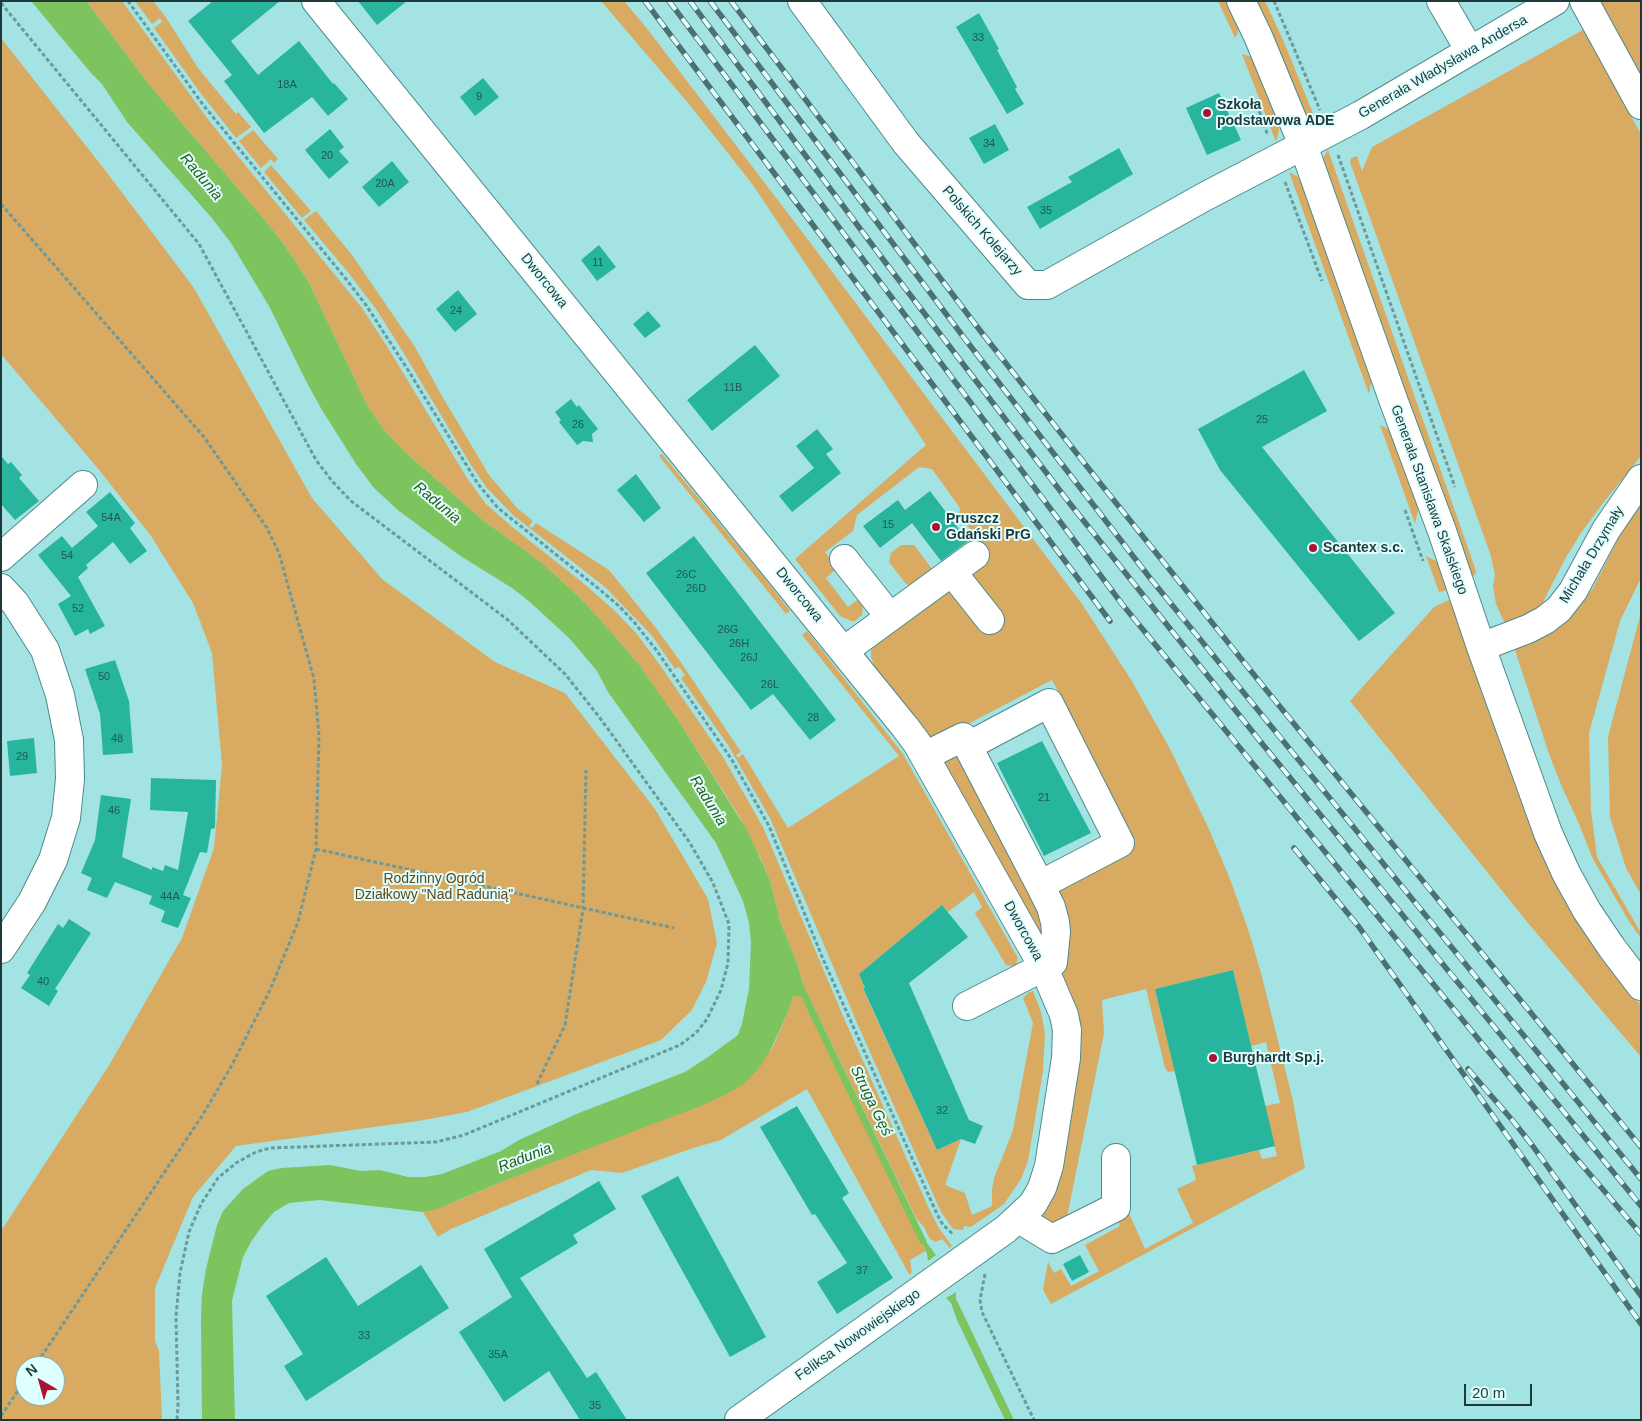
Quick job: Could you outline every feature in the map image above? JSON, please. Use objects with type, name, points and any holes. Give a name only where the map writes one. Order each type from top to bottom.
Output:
[{"type":"street","name":"Dworcowa","points":[[316,1],[845,650],[905,727],[925,756],[1044,968],[1064,1015],[1067,1030],[1066,1058],[1049,1166],[1042,1188],[1033,1204],[1018,1219],[977,1251]]},
{"type":"street","name":"Polskich Kolejarzy","points":[[802,1],[906,143],[1028,285],[1046,285],[1204,197],[1303,145]]},
{"type":"street","name":"Generała Stanisława Skalskiego","points":[[1241,1],[1258,36],[1303,145],[1442,531],[1544,823],[1556,852],[1587,911],[1641,986]]},
{"type":"street","points":[[1440,1],[1470,51]]},
{"type":"street","name":"Generała Władysława Andersa","points":[[1303,145],[1330,132],[1556,1]]},
{"type":"street","points":[[1584,1],[1641,105]]},
{"type":"street","name":"Michała Drzymały","points":[[1481,647],[1528,629],[1545,620],[1559,609],[1573,591],[1606,530],[1641,478]]},
{"type":"street","points":[[1,557],[83,485]]},
{"type":"street","points":[[845,650],[976,555]]},
{"type":"street","points":[[844,558],[890,617]]},
{"type":"street","points":[[952,572],[990,620]]},
{"type":"street","points":[[1,588],[15,603],[45,650],[60,696],[69,740],[70,779],[66,818],[53,860],[32,902],[1,950]]},
{"type":"street","points":[[968,746],[1050,704],[1120,842],[1040,885]]},
{"type":"street","points":[[925,756],[963,737],[1040,885],[1050,907],[1056,932],[1053,962],[967,1006]]},
{"type":"street","points":[[1018,1219],[1052,1239],[1116,1206],[1116,1158]]},
{"type":"street","name":"Feliksa Nowowiejskiego","points":[[739,1420],[977,1251]]},
{"type":"path","points":[[128,1],[204,106],[361,299],[405,364],[478,484],[510,519],[582,575],[624,612],[657,651],[732,760],[769,826],[809,925],[937,1214],[955,1236],[968,1237],[986,1266],[980,1300],[982,1312],[1034,1420]]},
{"type":"path","points":[[1274,1],[1330,132],[1457,494]]},
{"type":"path","points":[[1,3],[199,244],[316,460],[332,481],[351,501],[508,620],[565,674],[600,718],[690,842],[713,882],[729,924],[728,963],[721,990],[707,1019],[696,1033],[680,1045],[464,1135],[436,1142],[270,1148],[256,1152],[236,1163],[218,1178],[201,1204],[189,1232],[180,1273],[176,1317],[178,1406],[176,1420]]},
{"type":"path","points":[[1,204],[204,437],[267,528],[279,553],[314,680],[319,735],[316,849],[298,922],[270,990],[232,1065],[202,1116],[41,1356]]},
{"type":"path","points":[[537,1084],[565,1025],[583,909],[586,770]]},
{"type":"path","points":[[316,849],[674,928]]},
{"type":"path","points":[[1,1416],[15,1395]]},
{"type":"green space","points":[[86,1],[122,1],[210,122],[362,308],[467,478],[486,504],[614,610],[636,633],[660,665],[723,757],[763,827],[846,1023],[931,1213],[952,1246],[950,1248],[942,1239],[936,1242],[930,1239],[924,1227],[916,1218],[802,982],[798,966],[780,921],[770,880],[761,859],[739,816],[680,723],[640,666],[578,596],[542,563],[484,521],[406,453],[385,431],[368,407],[309,283],[292,256],[273,230],[148,83]]},
{"type":"green space","points":[[135,1],[153,1],[165,16],[198,68],[236,114],[238,112],[251,127],[236,138],[199,91],[154,28],[162,22],[160,18],[152,24]]},
{"type":"green space","points":[[601,1],[624,1],[645,26],[1082,604],[1130,678],[1169,747],[1208,827],[1230,879],[1249,932],[1293,1101],[1305,1168],[1051,1304],[1043,1290],[1048,1262],[1054,1273],[1061,1269],[1071,1286],[1099,1271],[1085,1245],[1120,1226],[1117,1219],[1129,1213],[1145,1249],[1193,1223],[1177,1189],[1196,1180],[1192,1166],[1259,1150],[1262,1159],[1277,1156],[1265,1106],[1280,1103],[1266,1042],[1251,1046],[1233,970],[1155,989],[1175,1071],[1168,1072],[1165,1068],[1146,989],[1102,1000],[1104,1033],[1067,1217],[1059,1229],[1042,1218],[1052,1198],[1059,973],[1054,899],[1062,881],[1136,842],[1052,680],[947,735],[927,739],[873,669],[875,667],[871,657],[871,648],[937,593],[971,584],[971,567],[989,554],[959,514],[960,508],[932,469],[919,467],[857,515],[853,531],[825,552],[836,567],[826,578],[848,607],[857,600],[860,600],[863,605],[862,615],[855,621],[840,616],[795,559],[926,445],[753,185],[689,104]]},
{"type":"green space","points":[[1218,1],[1228,1],[1239,25],[1235,38]]},
{"type":"green space","points":[[1253,1],[1265,1],[1316,121],[1302,113]]},
{"type":"green space","points":[[1599,1],[1641,1],[1641,76]]},
{"type":"green space","points":[[1583,30],[1641,134],[1641,456],[1581,533],[1565,559],[1541,606],[1532,615],[1506,626],[1496,604],[1493,586],[1495,575],[1491,556],[1350,162],[1351,158],[1357,156],[1362,171],[1372,147]]},
{"type":"green space","name":"Rodzinny Ogród Działkowy \"Nad Radunią\"","points":[[1,38],[105,170],[194,288],[312,498],[382,579],[495,662],[565,693],[655,809],[708,899],[717,943],[706,982],[692,1010],[661,1040],[467,1112],[418,1121],[236,1146],[193,1197],[155,1288],[155,1341],[159,1351],[162,1420],[1,1420],[1,1231],[108,1067],[182,938],[214,848],[222,765],[212,653],[193,603],[151,536],[100,471],[1,354]]},
{"type":"green space","points":[[1242,54],[1252,57],[1256,62],[1279,118],[1276,142]]},
{"type":"green space","points":[[253,130],[278,159],[274,163],[271,159],[261,168],[239,141]]},
{"type":"green space","points":[[1328,150],[1475,568],[1476,574],[1469,578],[1323,171],[1323,158]]},
{"type":"green space","points":[[271,165],[311,211],[302,218],[264,172]]},
{"type":"green space","points":[[1289,172],[1298,177],[1304,184],[1372,377],[1369,394]]},
{"type":"green space","points":[[316,211],[352,255],[415,347],[489,475],[517,508],[533,521],[529,526],[532,528],[536,523],[609,570],[680,661],[741,752],[736,755],[738,758],[743,754],[788,828],[899,756],[802,635],[807,631],[903,754],[1018,958],[1016,965],[1006,965],[975,913],[982,907],[974,892],[948,912],[942,905],[859,974],[865,988],[863,989],[937,1150],[961,1139],[945,1185],[965,1193],[972,1215],[992,1206],[994,1178],[1013,1130],[1033,1023],[1023,998],[1029,992],[1033,991],[1041,1012],[1045,1034],[1043,1071],[1028,1161],[1021,1179],[1004,1204],[971,1227],[964,1226],[963,1230],[953,1229],[941,1212],[858,1025],[770,818],[728,745],[681,678],[685,675],[679,667],[675,669],[653,637],[605,587],[513,515],[487,488],[376,309],[304,220]]},
{"type":"green space","points":[[1380,425],[1387,428],[1393,434],[1419,505],[1415,524]]},
{"type":"green space","points":[[662,454],[790,611],[786,614],[659,456]]},
{"type":"green space","points":[[1641,499],[1641,578],[1620,621],[1589,733],[1591,810],[1597,857],[1641,933],[1641,938],[1630,923],[1593,859],[1549,754],[1515,650],[1558,628],[1578,609],[1593,588]]},
{"type":"green space","points":[[901,545],[914,545],[932,569],[931,572],[911,586],[906,584],[889,562],[891,553]]},
{"type":"green space","points":[[1426,556],[1438,562],[1448,590],[1439,592]]},
{"type":"green space","points":[[1451,599],[1629,991],[1641,1005],[1641,1057],[1528,923],[1350,701],[1434,607]]},
{"type":"green space","points":[[1641,612],[1641,895],[1626,868],[1610,817],[1608,737]]},
{"type":"green space","points":[[958,752],[1043,911],[1047,953],[939,758]]},
{"type":"green space","points":[[800,996],[802,999],[926,1251],[910,1260],[912,1273],[909,1274],[807,1089],[721,1140],[622,1173],[591,1170],[451,1229],[438,1237],[423,1212],[459,1200],[725,1095],[772,1049],[793,997]]},
{"type":"water","name":"Radunia","points":[[31,1],[86,1],[148,83],[273,230],[292,256],[309,283],[368,407],[385,431],[406,453],[484,521],[542,563],[578,596],[640,666],[680,723],[748,832],[770,880],[780,921],[798,966],[802,982],[927,1243],[936,1255],[928,1261],[923,1244],[920,1243],[802,999],[800,996],[796,996],[793,997],[771,1049],[760,1067],[745,1083],[703,1105],[501,1182],[437,1209],[423,1212],[320,1200],[289,1203],[274,1212],[262,1226],[243,1257],[232,1301],[235,1420],[202,1420],[201,1318],[206,1269],[217,1225],[223,1211],[243,1189],[268,1171],[281,1168],[330,1165],[361,1171],[380,1170],[408,1177],[442,1174],[501,1151],[519,1140],[579,1113],[685,1072],[738,1035],[749,989],[751,942],[749,923],[743,901],[716,843],[608,692],[597,671],[570,639],[530,602],[512,588],[459,555],[399,511],[374,488],[356,464],[322,410],[269,306],[231,243],[211,217],[127,122],[102,84]]},
{"type":"water","points":[[956,1292],[956,1299],[1014,1420],[1005,1420],[957,1320],[951,1303],[946,1298]]},
{"type":"building","points":[[213,1],[280,1],[231,41],[258,75],[299,41],[333,84],[348,99],[328,116],[312,97],[264,133],[224,81],[232,75],[188,21]]},
{"type":"building","points":[[358,1],[407,1],[377,25]]},
{"type":"building","points":[[979,13],[999,49],[997,50],[1024,104],[1007,114],[956,27]]},
{"type":"building","points":[[483,78],[499,97],[475,116],[460,97]]},
{"type":"building","points":[[1219,93],[1241,140],[1207,155],[1186,108]]},
{"type":"building","points":[[995,124],[1009,150],[984,164],[969,138]]},
{"type":"building","points":[[330,129],[344,147],[339,151],[349,162],[329,179],[305,150]]},
{"type":"building","points":[[1119,148],[1133,174],[1040,229],[1027,207],[1072,182],[1068,177]]},
{"type":"building","points":[[392,161],[409,182],[379,207],[362,187]]},
{"type":"building","points":[[599,245],[616,267],[597,281],[581,260]]},
{"type":"building","points":[[458,290],[477,314],[455,332],[436,309]]},
{"type":"building","points":[[648,311],[661,326],[645,338],[633,324]]},
{"type":"building","points":[[755,345],[780,376],[712,431],[687,400]]},
{"type":"building","points":[[1304,370],[1327,411],[1262,447],[1395,613],[1359,641],[1220,470],[1198,429]]},
{"type":"building","points":[[571,399],[577,407],[579,405],[598,429],[592,434],[593,442],[583,441],[577,445],[559,422],[561,420],[555,412]]},
{"type":"building","points":[[817,429],[833,449],[826,454],[841,473],[792,512],[779,496],[814,468],[796,446]]},
{"type":"building","points":[[1,456],[8,464],[11,462],[22,475],[19,478],[39,501],[15,520],[1,504]]},
{"type":"building","points":[[636,474],[661,508],[644,522],[617,490]]},
{"type":"building","name":"Pruszcz Gdański PrG","points":[[930,491],[968,541],[941,561],[912,523],[880,548],[863,526],[898,500],[905,510]]},
{"type":"building","points":[[110,492],[135,523],[130,528],[147,551],[130,564],[113,542],[86,565],[88,568],[78,577],[105,626],[90,634],[88,629],[75,636],[58,604],[71,596],[38,555],[62,536],[72,548],[98,526],[86,512]]},
{"type":"building","points":[[694,536],[836,720],[810,740],[773,694],[751,710],[646,573]]},
{"type":"building","points":[[115,660],[129,701],[133,753],[103,755],[100,714],[85,669]]},
{"type":"building","points":[[34,738],[37,773],[10,776],[7,741]]},
{"type":"building","points":[[1042,741],[1091,833],[1044,856],[997,763]]},
{"type":"building","points":[[151,778],[216,780],[215,828],[211,829],[207,853],[200,852],[183,895],[191,898],[178,928],[161,922],[165,911],[149,904],[152,896],[115,882],[107,898],[87,890],[92,878],[81,873],[95,840],[101,795],[131,799],[122,857],[152,870],[152,867],[163,871],[165,865],[178,870],[188,812],[150,810]]},
{"type":"building","points":[[942,905],[968,937],[909,983],[969,1120],[983,1126],[975,1144],[961,1139],[937,1150],[863,988],[865,988],[859,974]]},
{"type":"building","points":[[69,919],[91,933],[55,989],[58,991],[49,1006],[21,988],[30,975],[27,973],[58,924],[63,928]]},
{"type":"building","name":"Burghardt Sp.j.","points":[[1233,970],[1275,1146],[1197,1165],[1155,989]]},
{"type":"building","points":[[797,1106],[849,1193],[842,1198],[893,1278],[837,1314],[817,1282],[847,1263],[815,1214],[812,1215],[760,1127]]},
{"type":"building","points":[[678,1176],[766,1337],[730,1357],[641,1196]]},
{"type":"building","points":[[599,1181],[616,1209],[573,1235],[578,1243],[520,1278],[587,1378],[596,1372],[627,1420],[580,1420],[549,1371],[504,1402],[459,1332],[512,1297],[484,1249]]},
{"type":"building","points":[[1080,1255],[1089,1272],[1072,1281],[1063,1264]]},
{"type":"building","points":[[326,1257],[358,1306],[421,1265],[449,1308],[306,1401],[284,1366],[303,1354],[266,1296]]},
{"type":"railway","points":[[645,1],[1110,621]]},
{"type":"railway","points":[[669,1],[1122,604],[1570,1151],[1641,1234]]},
{"type":"railway","points":[[690,1],[885,262],[1071,505],[1260,741],[1641,1206]]},
{"type":"railway","points":[[710,1],[965,339],[1150,578],[1641,1179]]},
{"type":"railway","points":[[731,1],[975,324],[1100,483],[1263,686],[1641,1147]]},
{"type":"railway","points":[[1294,848],[1359,927],[1641,1324]]},
{"type":"railway","points":[[1468,1069],[1532,1145],[1641,1296]]},
{"type":"place","name":"Szkoła podstawowa ADE","points":[[1207,113]]},
{"type":"place","name":"Pruszcz Gdański PrG","points":[[936,527]]},
{"type":"place","name":"Scantex s.c.","points":[[1313,548]]},
{"type":"place","name":"Burghardt Sp.j.","points":[[1213,1058]]},
{"type":"water label","name":"Struga Gęś","points":[[871,1101]]}]
